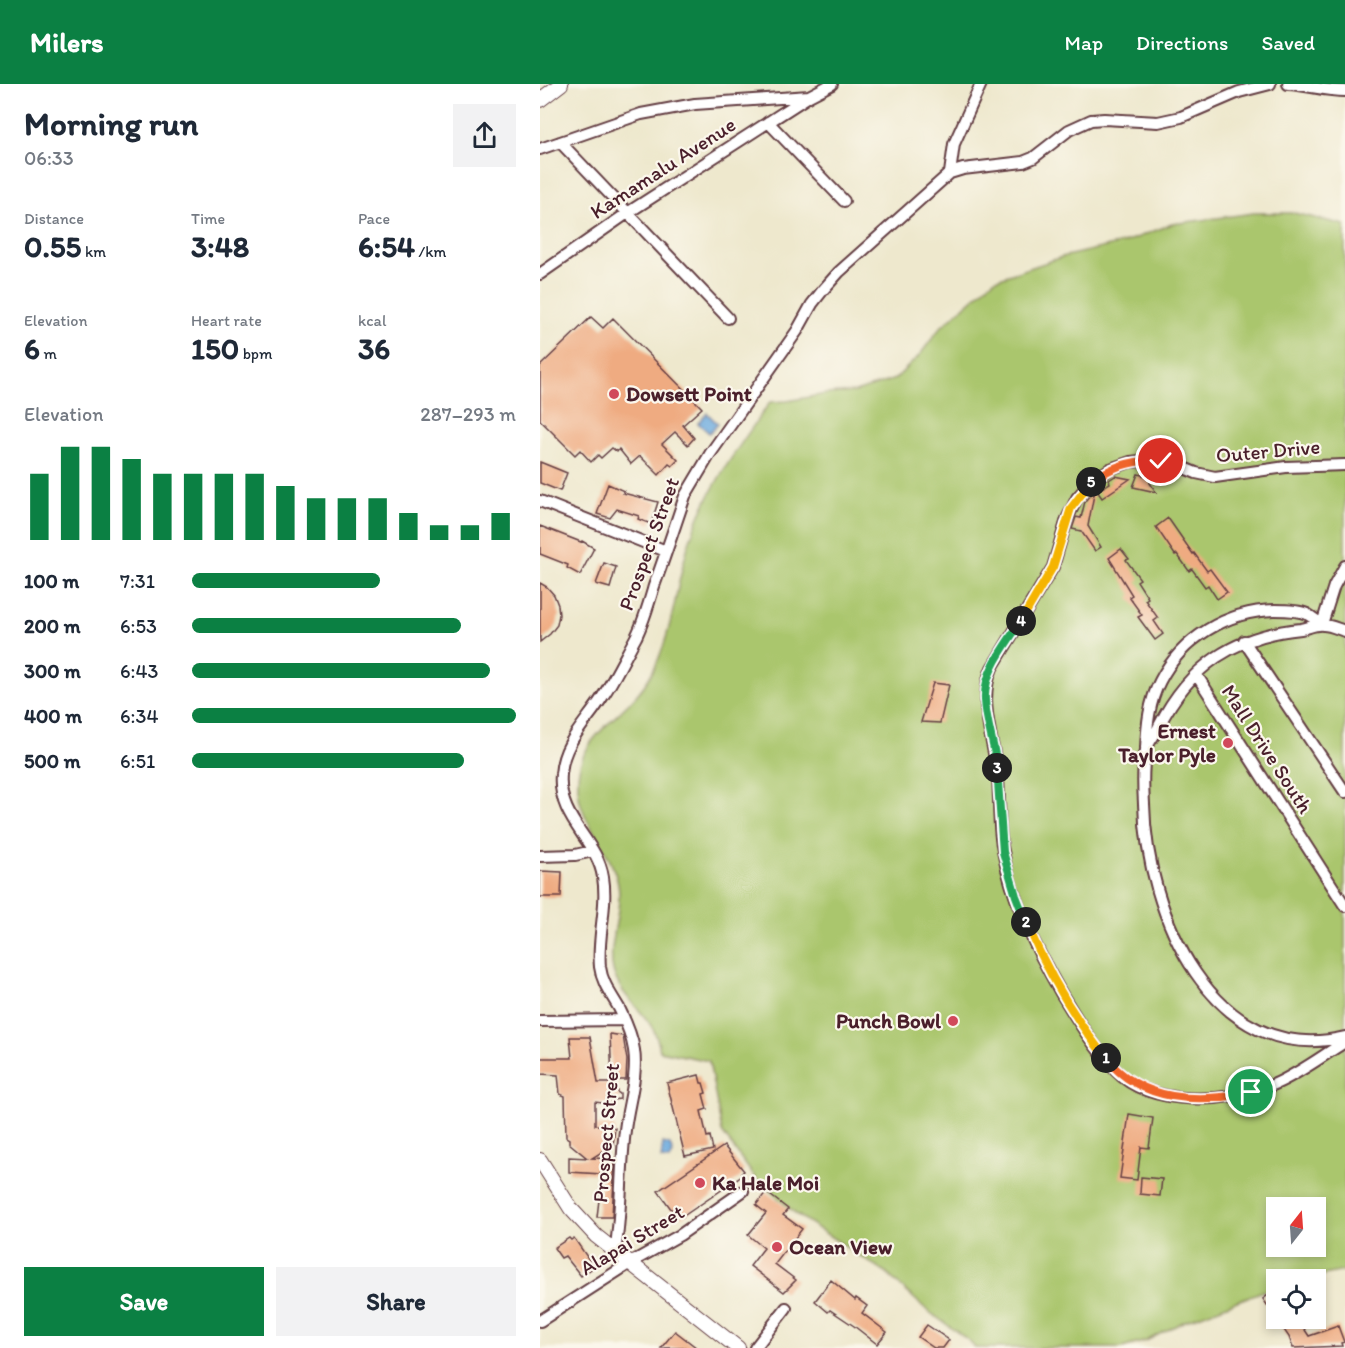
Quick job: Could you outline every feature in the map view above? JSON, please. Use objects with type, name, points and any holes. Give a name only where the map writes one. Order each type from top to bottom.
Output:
[{"type":"main road","points":[[540,100],[560,84]]},
{"type":"main road","points":[[540,1160],[571,1209],[596,1236],[738,1348]]},
{"type":"street","name":"Kamamalu Avenue","points":[[540,274],[629,212],[809,96],[832,84]]},
{"type":"street","points":[[981,84],[954,144],[950,173],[963,169],[1023,162],[1033,158],[1069,130],[1091,120],[1104,118],[1158,122],[1181,117],[1239,92],[1270,84]]},
{"type":"street","points":[[1288,84],[1302,84],[1328,91],[1345,89]]},
{"type":"street","points":[[1341,84],[1345,89]]},
{"type":"street","points":[[540,149],[641,114],[695,104],[809,96]]},
{"type":"street","points":[[768,122],[844,201]]},
{"type":"street","points":[[560,142],[728,318]]},
{"type":"street","name":"Prospect Street","points":[[615,1252],[621,1211],[624,1131],[631,1090],[635,1080],[634,1048],[624,1020],[600,971],[599,953],[605,901],[603,874],[593,851],[579,832],[565,806],[560,783],[562,763],[571,740],[603,697],[636,638],[686,496],[710,454],[797,331],[812,304],[839,272],[950,173]]},
{"type":"street","name":"Outer Drive","points":[[1345,465],[1286,467],[1215,477],[1196,473],[1172,463],[1151,460],[1120,465],[1101,475],[1084,489],[1071,508],[1053,567],[992,668],[985,700],[996,756],[1003,852],[1016,896],[1040,954],[1061,992],[1117,1072],[1137,1085],[1172,1096],[1196,1098],[1240,1094],[1286,1079],[1345,1042]]},
{"type":"street","points":[[540,501],[666,551]]},
{"type":"street","points":[[1322,624],[1334,586],[1345,566]]},
{"type":"street","points":[[1345,631],[1322,624],[1306,614],[1264,610],[1225,620],[1201,634],[1181,651],[1159,683],[1150,707],[1144,813],[1151,862],[1167,915],[1181,949],[1196,974],[1212,994],[1228,1010],[1258,1030],[1295,1041],[1322,1041],[1345,1037]]},
{"type":"street","points":[[1146,748],[1178,696],[1196,674],[1217,656],[1244,641],[1273,632],[1322,624]]},
{"type":"street","points":[[1244,641],[1345,792]]},
{"type":"street","name":"Mall Drive South","points":[[1196,674],[1345,906]]},
{"type":"street","points":[[540,856],[575,855],[593,851]]},
{"type":"street","points":[[540,1021],[624,1020]]},
{"type":"street","name":"Alapai Street","points":[[540,1320],[630,1263],[680,1235],[743,1191]]},
{"type":"street","points":[[755,1348],[786,1308]]},
{"type":"green space","points":[[1254,213],[1294,213],[1345,225],[1345,1271],[1326,1275],[1326,1269],[1266,1269],[1266,1290],[1183,1322],[1146,1341],[1122,1348],[975,1348],[968,1340],[928,1311],[886,1273],[796,1214],[756,1179],[722,1132],[709,1061],[660,1051],[652,1027],[623,991],[613,970],[612,950],[619,895],[618,884],[609,859],[584,813],[578,788],[579,770],[584,754],[592,741],[639,692],[657,663],[669,629],[684,560],[696,523],[724,469],[770,402],[855,392],[895,379],[919,356],[940,328],[994,280],[1062,257],[1123,243],[1172,224]]},
{"type":"water","points":[[707,413],[718,424],[709,433],[698,423]]},
{"type":"water","points":[[663,1143],[670,1145],[673,1154],[669,1160],[661,1159]]},
{"type":"building","name":"Dowsett Point","points":[[591,317],[603,328],[613,318],[702,408],[683,425],[694,438],[688,445],[675,432],[662,444],[678,460],[672,466],[669,464],[659,475],[640,456],[631,464],[619,449],[617,452],[612,448],[601,458],[598,455],[591,462],[580,450],[575,455],[540,420],[540,366]]},
{"type":"building","points":[[540,462],[567,473],[560,491],[540,483]]},
{"type":"building","points":[[1138,474],[1151,477],[1150,483],[1156,492],[1133,487]]},
{"type":"building","points":[[1115,476],[1130,479],[1102,498],[1097,491],[1110,483],[1109,480]]},
{"type":"building","points":[[608,484],[624,491],[623,493],[658,502],[651,524],[638,519],[639,516],[617,509],[610,518],[597,514]]},
{"type":"building","points":[[1095,489],[1088,526],[1101,547],[1095,551],[1081,531],[1072,529],[1076,517],[1081,518],[1085,501]]},
{"type":"building","points":[[1168,518],[1193,554],[1207,571],[1210,569],[1227,592],[1217,599],[1208,585],[1205,587],[1192,569],[1189,571],[1177,554],[1175,555],[1156,527]]},
{"type":"building","points":[[540,526],[582,541],[594,548],[580,575],[567,568],[568,565],[540,554]]},
{"type":"building","points":[[1121,549],[1140,579],[1137,581],[1148,598],[1145,600],[1158,618],[1154,621],[1163,634],[1155,640],[1138,617],[1142,615],[1129,597],[1132,595],[1109,558]]},
{"type":"building","points":[[604,563],[616,567],[610,588],[596,584]]},
{"type":"building","points":[[540,583],[554,595],[559,615],[557,625],[540,642]]},
{"type":"building","points":[[933,683],[949,685],[940,723],[921,722]]},
{"type":"building","points":[[540,871],[562,872],[561,897],[540,897]]},
{"type":"building","points":[[610,1034],[623,1036],[627,1060],[626,1080],[612,1080]]},
{"type":"building","points":[[570,1037],[590,1037],[598,1083],[616,1083],[617,1092],[620,1094],[620,1099],[611,1100],[611,1104],[595,1102],[595,1125],[615,1128],[613,1145],[592,1158],[615,1159],[612,1217],[597,1217],[602,1174],[569,1172],[569,1157],[587,1158],[569,1143],[566,1137],[565,1096],[560,1094],[558,1075],[540,1074],[540,1058],[572,1058]]},
{"type":"building","points":[[699,1075],[706,1093],[703,1094],[707,1109],[701,1111],[707,1137],[710,1136],[713,1150],[685,1156],[667,1083]]},
{"type":"building","points":[[1129,1114],[1153,1118],[1149,1148],[1141,1147],[1137,1180],[1120,1178]]},
{"type":"building","name":"Ka Hale Moi","points":[[724,1146],[744,1171],[742,1176],[682,1217],[680,1214],[677,1217],[658,1191]]},
{"type":"building","points":[[1141,1177],[1162,1179],[1160,1196],[1140,1194]]},
{"type":"building","points":[[766,1192],[788,1209],[783,1215],[802,1229],[775,1264],[796,1280],[784,1292],[750,1266],[764,1248],[748,1235],[766,1213],[756,1205]]},
{"type":"building","points":[[569,1238],[571,1240],[574,1238],[594,1267],[581,1276],[565,1256],[561,1258],[554,1248]]},
{"type":"building","points":[[831,1280],[855,1300],[856,1298],[867,1306],[862,1313],[887,1332],[877,1344],[815,1301]]},
{"type":"building","points":[[927,1325],[949,1340],[943,1348],[934,1348],[918,1337]]},
{"type":"building","points":[[1338,1326],[1344,1342],[1341,1343],[1342,1346],[1293,1348],[1284,1329],[1304,1329],[1309,1336]]},
{"type":"building","points":[[675,1331],[697,1348],[661,1348]]},
{"type":"place","name":"Dowsett Point","points":[[614,394]]},
{"type":"place","name":"Ernest Taylor Pyle","points":[[1228,743]]},
{"type":"place","name":"Punch Bowl","points":[[953,1021]]},
{"type":"place","name":"Ka Hale Moi","points":[[700,1183]]},
{"type":"place","name":"Ocean View","points":[[777,1247]]},
{"type":"route","points":[[1161,461],[1140,460],[1120,465],[1092,481],[1084,489],[1071,508],[1053,567],[989,675],[985,700],[996,756],[1003,852],[1016,896],[1040,954],[1082,1025],[1117,1072],[1148,1090],[1172,1096],[1196,1098],[1251,1092]]}]
